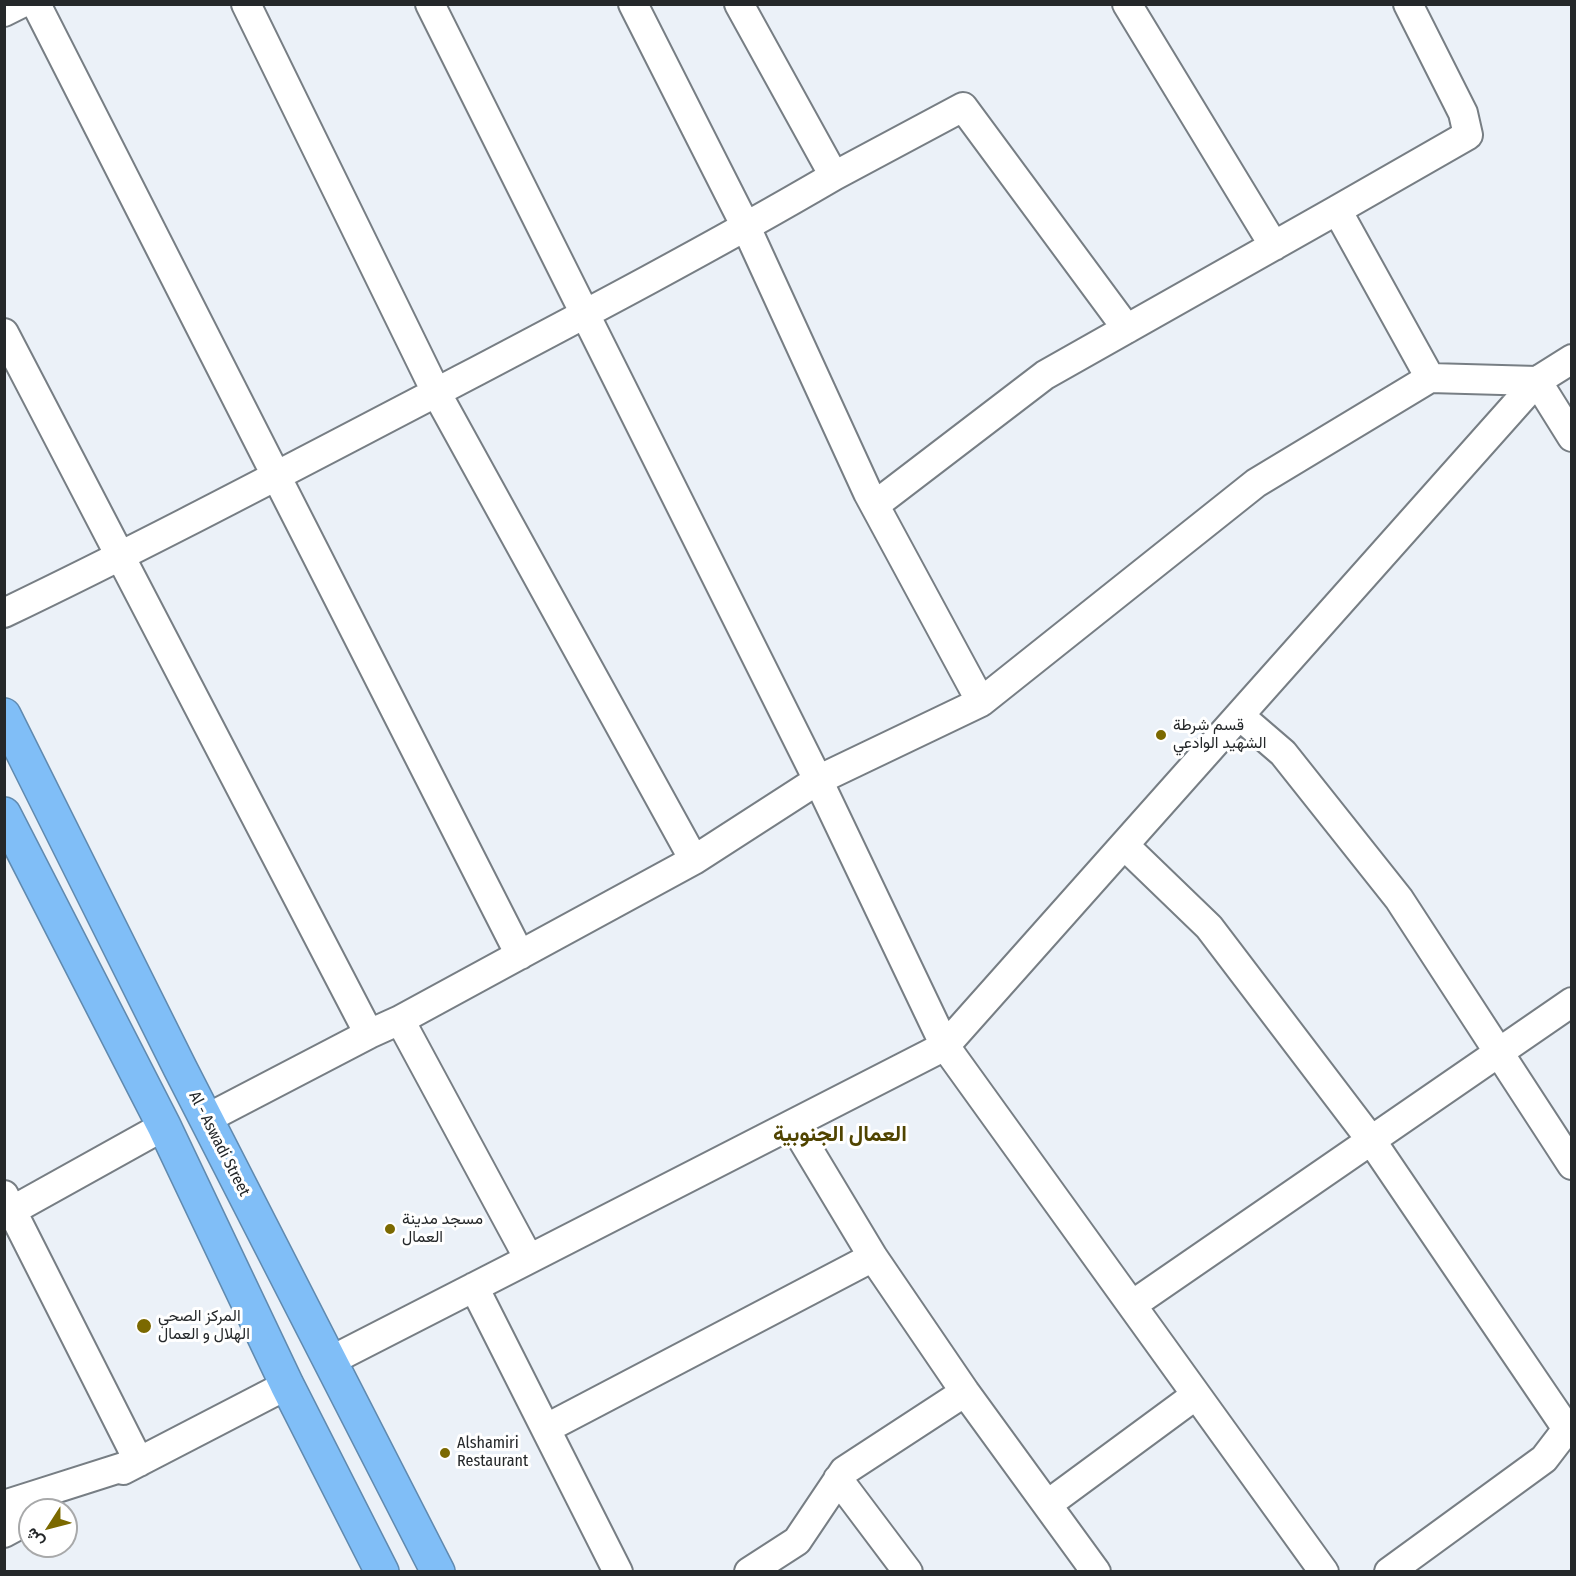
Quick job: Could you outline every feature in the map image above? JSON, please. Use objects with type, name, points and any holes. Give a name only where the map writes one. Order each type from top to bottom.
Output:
[{"type":"highway","name":"Al - Aswadi Street","points":[[4,714],[206,1119],[438,1572]]},
{"type":"highway","points":[[4,814],[164,1126],[286,1385],[382,1572]]},
{"type":"street","points":[[4,12],[20,4]]},
{"type":"street","points":[[36,4],[520,955]]},
{"type":"street","points":[[246,4],[436,392],[694,860]]},
{"type":"street","points":[[430,4],[818,780],[945,1046],[1324,1572]]},
{"type":"street","points":[[633,4],[746,227],[875,505],[981,702]]},
{"type":"street","points":[[739,4],[834,176]]},
{"type":"street","points":[[1126,4],[1274,246]]},
{"type":"street","points":[[875,505],[1045,375],[1468,135],[1463,112],[1408,4]]},
{"type":"street","points":[[4,613],[120,557],[586,314],[963,106],[1127,329]]},
{"type":"street","points":[[1337,210],[1430,378]]},
{"type":"street","points":[[4,333],[369,1034]]},
{"type":"street","points":[[330,1361],[945,1046],[1537,381],[1572,359]]},
{"type":"street","points":[[206,1119],[400,1020],[694,860],[818,780],[981,702],[1256,483],[1430,378],[1537,381]]},
{"type":"street","points":[[1537,381],[1572,437]]},
{"type":"street","points":[[1240,716],[1283,753],[1399,899],[1572,1165]]},
{"type":"street","points":[[1124,845],[1209,927],[1371,1140],[1568,1429],[1545,1459],[1389,1572]]},
{"type":"street","points":[[1132,1305],[1572,1002]]},
{"type":"street","points":[[400,1020],[529,1259]]},
{"type":"street","points":[[793,1124],[873,1257],[965,1392],[1096,1572]]},
{"type":"street","points":[[139,1462],[7,1207],[164,1126]]},
{"type":"street","points":[[547,1428],[873,1257]]},
{"type":"street","points":[[474,1287],[618,1572]]},
{"type":"street","points":[[70,1498],[286,1385]]},
{"type":"street","points":[[749,1572],[797,1541],[844,1470],[965,1392]]},
{"type":"street","points":[[1048,1504],[1196,1395]]},
{"type":"street","points":[[4,1505],[139,1462]]},
{"type":"street","points":[[838,1479],[908,1572]]},
{"type":"street","points":[[4,1533],[18,1525]]},
{"type":"place","name":"قسم شرطة الشهيد الوادعي","points":[[1161,735]]},
{"type":"place","name":"مسجد مدينة العمال","points":[[390,1229]]},
{"type":"place","name":"المركز الصحي الهلال و العمال","points":[[144,1326]]},
{"type":"place","name":"Alshamiri Restaurant","points":[[445,1453]]},
{"type":"district","name":"العمال الجنوبية","points":[[840,1135]]}]
